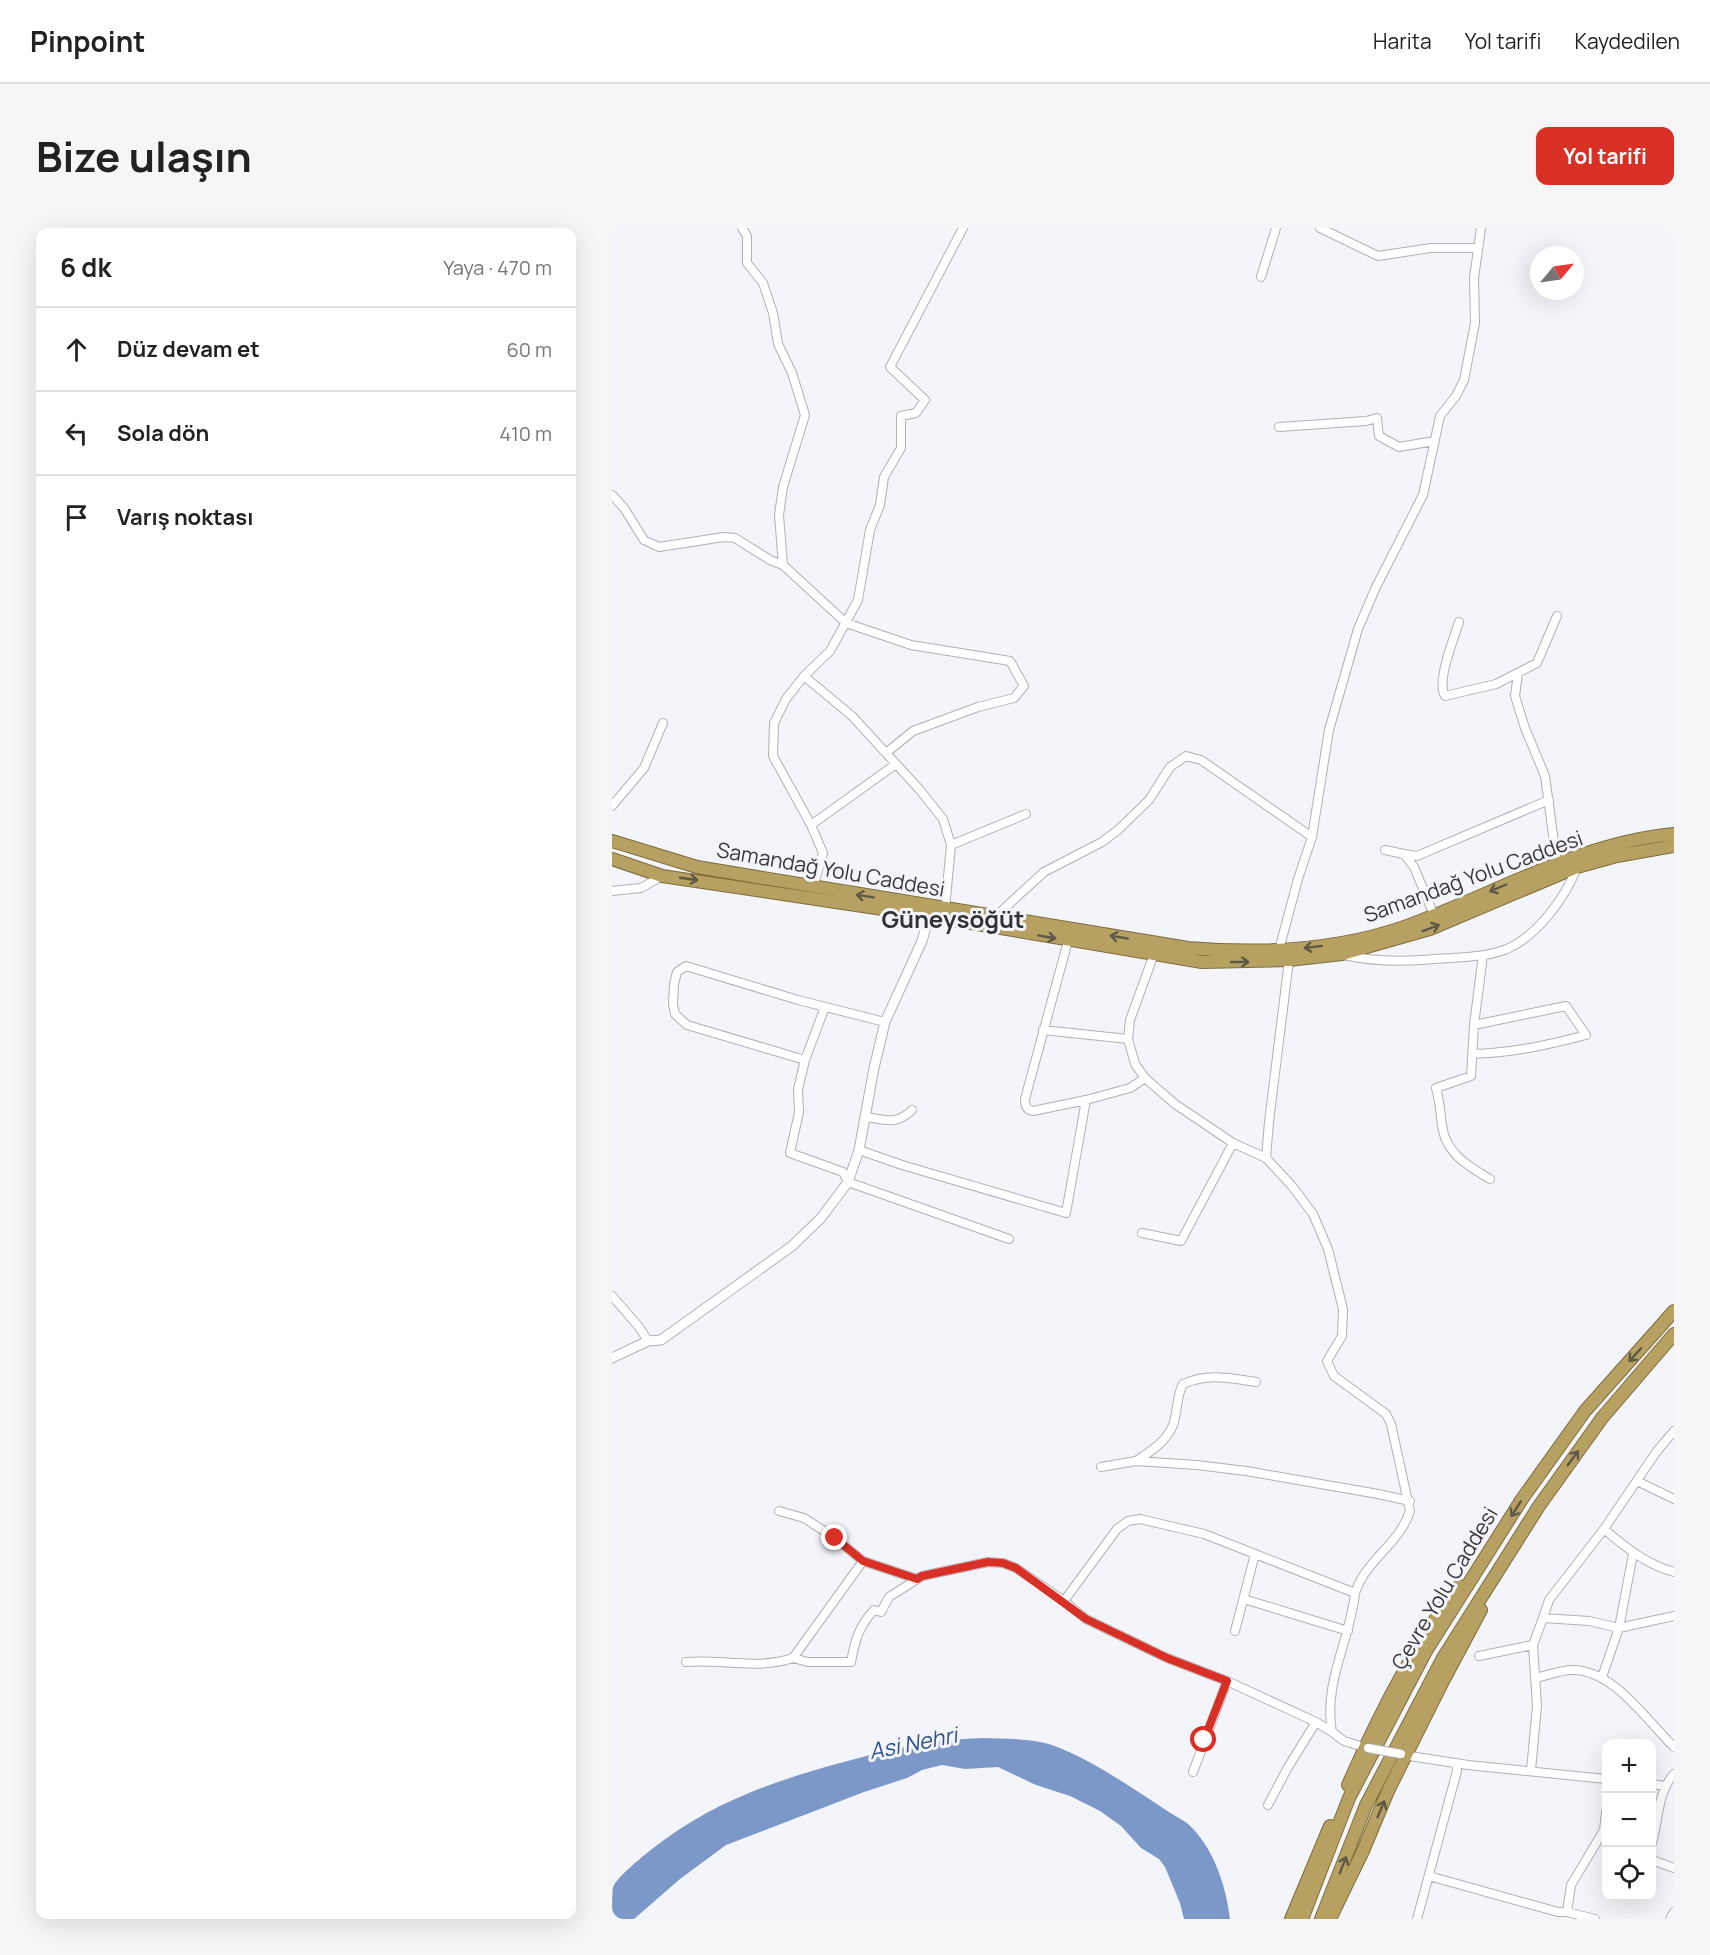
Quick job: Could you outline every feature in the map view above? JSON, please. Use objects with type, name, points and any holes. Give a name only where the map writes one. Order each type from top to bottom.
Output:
[{"type":"highway","name":"Samandağ Yolu Caddesi","points":[[612,841],[697,867],[1215,951],[1308,948],[1355,940],[1401,928],[1557,864],[1622,844],[1674,834]]},
{"type":"highway","name":"Samandağ Yolu Caddesi","points":[[612,859],[662,876],[929,916],[1202,962],[1289,960],[1342,954],[1430,929],[1577,867],[1617,856],[1674,846]]},
{"type":"highway","name":"Çevre Yolu Caddesi","points":[[1302,1919],[1349,1798],[1426,1651],[1504,1527],[1585,1411],[1674,1311]]},
{"type":"highway","name":"Çevre Yolu Caddesi","points":[[1321,1919],[1366,1806],[1443,1658],[1539,1506],[1602,1419],[1674,1334]]},
{"type":"highway","points":[[1291,1919],[1366,1748],[1404,1672],[1447,1601],[1504,1527]]},
{"type":"highway","points":[[1330,1919],[1403,1755],[1478,1619],[1499,1569]]},
{"type":"street","points":[[742,228],[747,236],[747,263],[763,283],[773,313],[778,344],[792,373],[805,415],[783,487],[779,515],[783,565]]},
{"type":"street","points":[[813,887],[823,853],[773,756],[774,723],[786,699],[804,676],[830,651],[858,600],[870,530],[880,504],[884,477],[901,448],[901,416],[916,414],[925,400],[890,367],[963,228]]},
{"type":"street","points":[[1261,277],[1276,228]]},
{"type":"street","points":[[1320,228],[1378,255],[1431,248],[1477,248]]},
{"type":"street","points":[[1280,950],[1298,879],[1312,837],[1329,730],[1358,629],[1376,587],[1423,495],[1440,416],[1456,396],[1464,380],[1475,323],[1474,278],[1481,228]]},
{"type":"street","points":[[1279,427],[1366,421],[1377,418],[1379,436],[1399,447],[1434,441]]},
{"type":"street","points":[[612,495],[624,508],[644,540],[659,547],[724,537],[735,538],[770,560],[783,565],[846,623],[911,645],[1010,661],[1024,686],[1014,699],[978,707],[912,731],[886,753]]},
{"type":"street","points":[[1459,622],[1443,678],[1443,693],[1446,696],[1496,684],[1537,663],[1557,616]]},
{"type":"street","points":[[1518,673],[1515,696],[1524,728],[1545,776],[1557,864]]},
{"type":"street","points":[[804,676],[852,716],[943,819],[951,845],[945,909]]},
{"type":"street","points":[[612,806],[644,768],[663,723]]},
{"type":"street","points":[[996,916],[1044,872],[1102,842],[1118,830],[1149,800],[1170,767],[1186,756],[1201,760],[1312,837]]},
{"type":"street","points":[[810,825],[896,764]]},
{"type":"street","points":[[1385,850],[1417,856],[1549,800]]},
{"type":"street","points":[[951,845],[1026,814]]},
{"type":"street","points":[[1404,855],[1414,867],[1434,915]]},
{"type":"street","points":[[1342,954],[1384,962],[1483,956],[1507,948],[1526,938],[1549,914],[1570,885],[1577,867]]},
{"type":"street","points":[[612,891],[641,888],[662,876]]},
{"type":"street","points":[[612,1358],[648,1341],[661,1340],[792,1246],[820,1218],[848,1182],[859,1150],[885,1022],[922,941],[929,916]]},
{"type":"street","points":[[1068,941],[1024,1099],[1025,1105],[1033,1111],[1086,1100],[1130,1088],[1145,1078]]},
{"type":"street","points":[[1154,954],[1130,1020],[1128,1039],[1135,1064],[1145,1078],[1175,1104],[1233,1143],[1266,1158],[1292,1186],[1319,1225],[1329,1250],[1342,1309],[1342,1336],[1327,1361],[1334,1376],[1386,1414],[1391,1424],[1410,1501],[1407,1520],[1363,1576],[1355,1593],[1348,1631],[1332,1681],[1329,1717],[1332,1732]]},
{"type":"street","points":[[1483,956],[1474,1025],[1471,1076],[1436,1088],[1445,1139],[1462,1162],[1490,1179]]},
{"type":"street","points":[[1266,1158],[1289,960]]},
{"type":"street","points":[[805,1060],[687,1025],[675,1014],[673,1004],[677,972],[686,966],[825,1007],[885,1022]]},
{"type":"street","points":[[1472,1054],[1541,1047],[1586,1035],[1566,1006],[1474,1025]]},
{"type":"street","points":[[825,1007],[805,1060],[798,1089],[798,1112],[790,1153],[843,1172],[848,1182],[1008,1239]]},
{"type":"street","points":[[1043,1030],[1128,1039]]},
{"type":"street","points":[[859,1150],[902,1165],[1066,1213],[1086,1100]]},
{"type":"street","points":[[866,1117],[893,1121],[905,1117],[912,1110]]},
{"type":"street","points":[[1142,1233],[1181,1240],[1233,1143]]},
{"type":"street","points":[[612,1296],[648,1341]]},
{"type":"street","points":[[1136,1461],[1156,1448],[1173,1426],[1177,1395],[1183,1384],[1211,1376],[1256,1382]]},
{"type":"street","points":[[1531,1770],[1537,1706],[1533,1645],[1549,1600],[1604,1529],[1674,1431]]},
{"type":"street","points":[[1101,1467],[1136,1461],[1197,1465],[1245,1471],[1410,1501]]},
{"type":"street","points":[[1637,1481],[1674,1499]]},
{"type":"street","points":[[778,1511],[804,1518],[835,1538],[863,1561],[917,1579]]},
{"type":"street","points":[[1064,1601],[1117,1529],[1128,1521],[1140,1519],[1204,1534],[1355,1593]]},
{"type":"street","points":[[1604,1529],[1632,1554],[1674,1572]]},
{"type":"street","points":[[1235,1631],[1256,1554]]},
{"type":"street","points":[[1602,1677],[1619,1628],[1632,1554]]},
{"type":"street","points":[[793,1658],[863,1561]]},
{"type":"street","points":[[686,1662],[704,1660],[746,1665],[778,1663],[793,1658],[808,1662],[850,1662],[855,1640],[863,1622],[874,1610],[881,1612],[889,1597],[922,1576],[988,1562],[1003,1563],[1016,1568],[1086,1619],[1167,1658],[1227,1681],[1316,1722],[1344,1741],[1366,1748],[1456,1763],[1602,1779]]},
{"type":"street","points":[[1244,1599],[1348,1631]]},
{"type":"street","points":[[1543,1618],[1589,1621],[1619,1628],[1674,1617]]},
{"type":"street","points":[[1479,1656],[1533,1645]]},
{"type":"street","points":[[1535,1678],[1570,1670],[1585,1671],[1602,1677],[1632,1702],[1674,1747]]},
{"type":"street","points":[[1193,1772],[1227,1681]]},
{"type":"street","points":[[1268,1805],[1316,1722]]},
{"type":"street","points":[[1418,1919],[1457,1771],[1456,1763]]},
{"type":"street","points":[[1656,1824],[1660,1796],[1674,1774]]},
{"type":"street","points":[[1656,1785],[1665,1786]]},
{"type":"street","points":[[1559,1914],[1571,1885],[1602,1833]]},
{"type":"street","points":[[1656,1861],[1674,1868]]},
{"type":"street","points":[[1429,1876],[1559,1914],[1595,1919]]},
{"type":"street","points":[[1670,1919],[1674,1912]]},
{"type":"water","points":[[983,1738],[1035,1741],[1070,1752],[1105,1771],[1187,1823],[1204,1843],[1217,1867],[1230,1919],[1184,1919],[1165,1867],[1159,1859],[1141,1848],[1121,1826],[1100,1811],[1070,1796],[1036,1785],[998,1767],[965,1769],[942,1765],[922,1770],[907,1778],[726,1845],[680,1879],[634,1919],[612,1919],[613,1887],[620,1877],[674,1833],[718,1807],[789,1778],[859,1758],[928,1743]]},
{"type":"district","name":"Güneysöğüt","points":[[953,918]]},
{"type":"route","points":[[835,1538],[863,1561],[917,1579],[988,1562],[1003,1563],[1016,1568],[1086,1619],[1167,1658],[1227,1681],[1204,1740]]},
{"type":"water label","name":"Asi Nehri","points":[[913,1743]]}]
